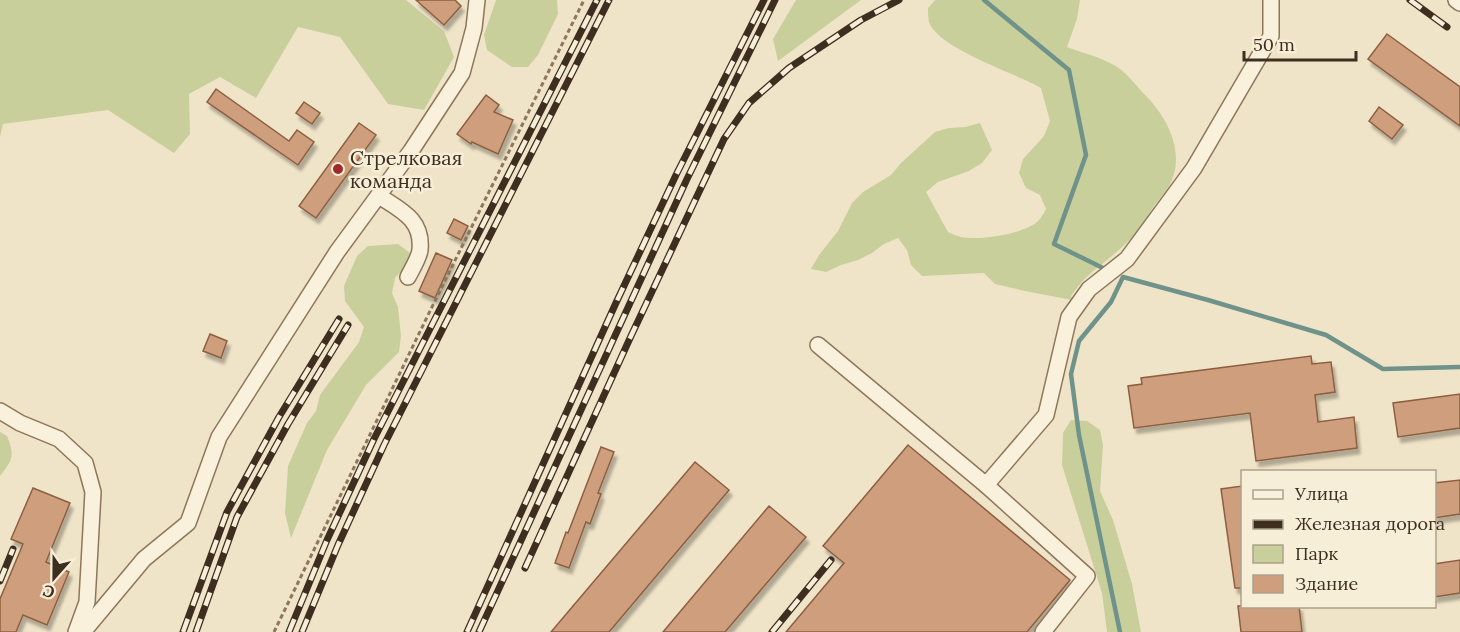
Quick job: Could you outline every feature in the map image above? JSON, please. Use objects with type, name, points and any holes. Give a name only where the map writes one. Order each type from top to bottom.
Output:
[{"type":"street","points":[[84,632],[144,559],[188,523],[219,437],[337,252],[411,151],[462,72],[474,28],[477,0]]},
{"type":"street","points":[[986,485],[1046,415],[1069,317],[1089,289],[1127,259],[1194,168],[1271,36],[1271,0]]},
{"type":"street","points":[[1456,0],[1460,3]]},
{"type":"street","points":[[378,196],[407,214],[418,227],[420,251],[408,277]]},
{"type":"street","points":[[818,345],[986,485],[1087,576],[1043,632]]},
{"type":"street","points":[[0,411],[20,423],[59,439],[85,463],[93,492],[87,602],[76,632]]},
{"type":"path","points":[[274,632],[584,0]]},
{"type":"green space","points":[[0,0],[406,0],[444,31],[454,57],[424,110],[388,104],[340,37],[298,27],[256,98],[220,77],[189,94],[190,134],[174,153],[108,110],[3,124],[0,137]]},
{"type":"green space","points":[[496,0],[557,0],[558,14],[538,55],[528,67],[512,67],[487,50],[484,35]]},
{"type":"green space","points":[[796,0],[861,0],[778,61],[773,39]]},
{"type":"green space","points":[[935,0],[1080,0],[1077,19],[1067,47],[1119,68],[1154,105],[1167,125],[1175,146],[1176,157],[1170,184],[1136,233],[1083,280],[1071,296],[1072,300],[995,284],[984,273],[922,276],[911,265],[907,250],[898,238],[858,260],[826,272],[811,269],[838,231],[852,203],[863,192],[891,175],[935,132],[949,128],[980,123],[992,150],[982,163],[969,171],[938,182],[926,192],[948,232],[969,238],[1013,233],[1032,226],[1046,209],[1040,195],[1026,188],[1019,173],[1023,159],[1044,136],[1050,121],[1041,88],[979,60],[947,42],[935,32],[929,22],[928,8]]},
{"type":"green space","points":[[398,244],[410,253],[406,266],[395,278],[392,293],[398,307],[401,336],[399,352],[366,385],[327,450],[291,538],[285,513],[288,466],[307,423],[316,411],[320,395],[359,342],[364,327],[345,301],[344,286],[357,256],[368,246]]},
{"type":"green space","points":[[1071,420],[1087,421],[1100,430],[1103,445],[1100,491],[1113,520],[1132,584],[1141,632],[1107,632],[1102,593],[1062,465],[1063,433]]},
{"type":"green space","points":[[0,432],[7,436],[12,453],[10,461],[0,476]]},
{"type":"building","points":[[416,0],[455,0],[461,6],[444,25]]},
{"type":"building","points":[[1387,34],[1460,87],[1460,126],[1368,59]]},
{"type":"building","points":[[216,89],[289,141],[297,130],[314,142],[298,165],[207,102]]},
{"type":"building","points":[[486,95],[499,105],[494,112],[513,120],[498,154],[472,142],[471,144],[457,134]]},
{"type":"building","points":[[304,102],[320,113],[312,124],[296,113]]},
{"type":"building","points":[[1379,107],[1403,125],[1392,139],[1369,121]]},
{"type":"building","points":[[359,123],[376,135],[316,218],[299,206]]},
{"type":"building","points":[[454,219],[468,226],[461,240],[447,233]]},
{"type":"building","points":[[436,253],[452,260],[435,298],[419,291]]},
{"type":"building","points":[[210,334],[227,341],[221,358],[203,351]]},
{"type":"building","points":[[1311,356],[1312,364],[1331,362],[1335,392],[1315,395],[1318,422],[1354,417],[1357,448],[1256,461],[1250,413],[1134,428],[1128,386],[1142,384],[1141,378]]},
{"type":"building","points":[[1460,394],[1460,428],[1398,437],[1393,403]]},
{"type":"building","points":[[908,445],[1070,580],[1027,632],[786,632],[844,563],[823,546]]},
{"type":"building","points":[[601,447],[614,452],[598,493],[601,494],[590,524],[586,522],[569,568],[555,563]]},
{"type":"building","points":[[695,462],[729,490],[609,632],[551,632]]},
{"type":"building","points":[[1460,480],[1460,514],[1436,518],[1436,483]]},
{"type":"building","points":[[1241,486],[1241,588],[1235,588],[1221,489]]},
{"type":"building","points":[[33,488],[70,503],[46,562],[69,572],[47,625],[23,615],[16,632],[0,632],[0,599],[23,544],[11,539]]},
{"type":"building","points":[[769,506],[806,537],[725,632],[663,632]]},
{"type":"building","points":[[1460,560],[1460,593],[1436,597],[1436,564]]},
{"type":"building","points":[[1238,606],[1241,608],[1299,608],[1302,632],[1241,632]]},
{"type":"waterway","points":[[984,0],[1069,70],[1086,155],[1054,244],[1103,268]]},
{"type":"waterway","points":[[1120,632],[1079,435],[1071,374],[1079,341],[1111,302],[1123,277],[1326,335],[1383,369],[1460,367]]},
{"type":"railway","points":[[289,632],[327,540],[374,439],[597,0]]},
{"type":"railway","points":[[302,632],[338,545],[384,445],[609,0]]},
{"type":"railway","points":[[467,632],[676,175],[764,0]]},
{"type":"railway","points":[[479,632],[687,179],[775,0]]},
{"type":"railway","points":[[525,568],[724,139],[749,103],[789,68],[861,20],[899,0]]},
{"type":"railway","points":[[1410,0],[1447,27]]},
{"type":"railway","points":[[183,632],[227,512],[279,417],[339,319]]},
{"type":"railway","points":[[196,632],[237,517],[288,424],[348,325]]},
{"type":"railway","points":[[0,581],[13,549]]},
{"type":"railway","points":[[772,632],[831,560]]},
{"type":"place","name":"Стрелковая команда","points":[[338,169]]}]
